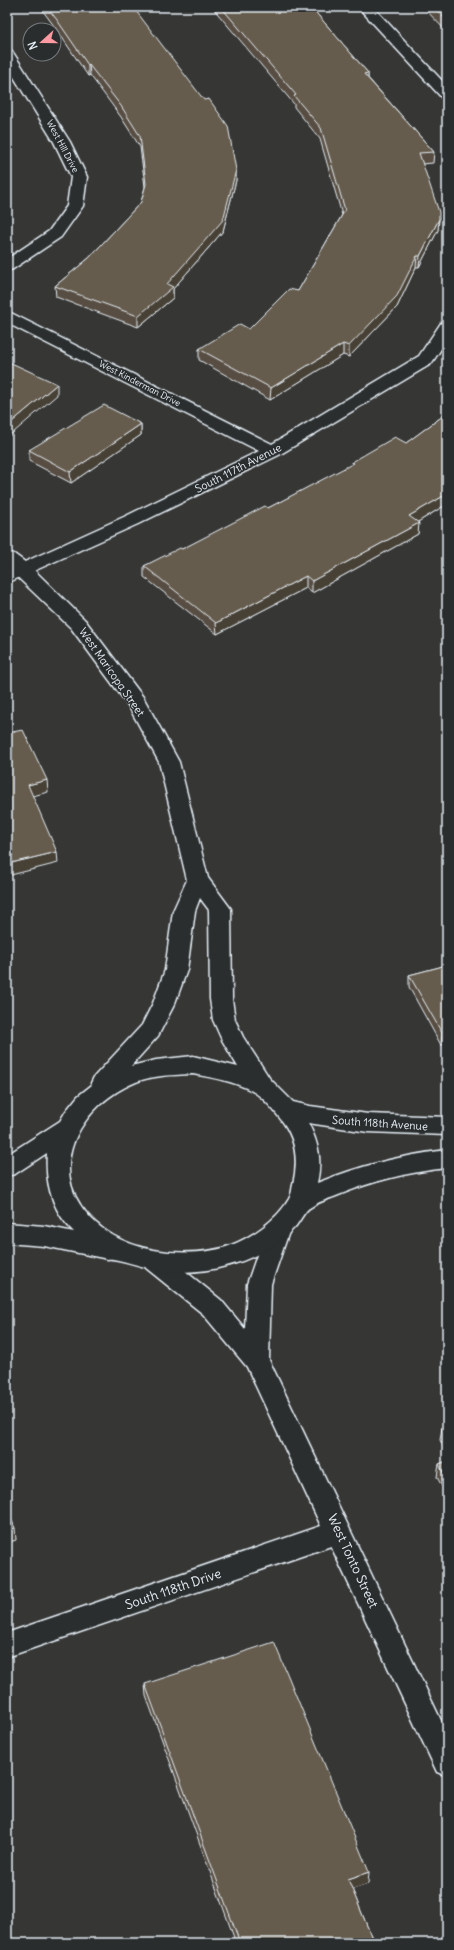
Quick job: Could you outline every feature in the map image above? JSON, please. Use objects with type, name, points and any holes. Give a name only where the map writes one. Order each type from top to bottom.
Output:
[{"type":"street","points":[[365,7],[447,95]]},
{"type":"street","name":"West Hill Drive","points":[[7,54],[62,142],[79,177],[75,206],[55,234],[7,266]]},
{"type":"street","name":"West Kinderman Drive","points":[[7,316],[273,451]]},
{"type":"street","name":"South 117th Avenue","points":[[12,568],[132,520],[273,451],[425,360],[447,328]]},
{"type":"street","name":"West Maricopa Street","points":[[12,568],[78,624],[136,702],[169,762],[198,880],[220,909],[221,999],[224,1020],[233,1040],[262,1086]]},
{"type":"street","points":[[7,1167],[66,1128],[90,1097],[150,1030],[164,1004],[176,970],[184,911],[198,880]]},
{"type":"street","points":[[7,1233],[44,1236],[121,1252],[155,1261],[200,1263],[243,1251],[278,1229],[300,1201],[310,1170],[305,1139],[290,1110],[262,1086],[229,1072],[193,1065],[155,1068],[120,1078],[90,1097]]},
{"type":"street","name":"South 118th Avenue","points":[[290,1110],[330,1119],[359,1123],[402,1126],[447,1126]]},
{"type":"street","points":[[66,1128],[57,1155],[58,1183],[70,1210],[92,1234],[121,1252]]},
{"type":"street","points":[[300,1201],[332,1186],[364,1174],[395,1167],[447,1159]]},
{"type":"street","name":"West Tonto Street","points":[[256,1360],[259,1284],[278,1229]]},
{"type":"street","name":"West Tonto Street","points":[[155,1261],[212,1307],[256,1360],[339,1532],[447,1763]]},
{"type":"street","name":"South 118th Drive","points":[[7,1645],[339,1532]]},
{"type":"building","points":[[47,7],[133,7],[204,100],[209,99],[228,126],[236,170],[223,220],[167,284],[173,287],[138,316],[55,286],[89,258],[141,202],[146,184],[140,136],[121,106],[88,65],[62,27],[62,22],[58,22]]},
{"type":"building","points":[[221,7],[311,7],[368,73],[364,74],[434,152],[419,153],[439,212],[439,219],[420,256],[417,256],[397,296],[349,346],[343,344],[271,388],[199,349],[240,324],[249,329],[289,289],[298,291],[345,210],[321,128],[294,96],[296,95]]},
{"type":"building","points":[[433,7],[447,7],[447,21]]},
{"type":"building","points":[[7,361],[57,384],[7,426]]},
{"type":"building","points":[[104,405],[141,424],[70,472],[29,450]]},
{"type":"building","points":[[447,413],[447,494],[409,516],[419,523],[312,581],[306,576],[216,623],[144,566],[180,548],[182,549],[265,506],[268,508],[354,463],[352,462],[395,437],[406,443]]},
{"type":"building","points":[[23,730],[47,780],[28,785],[57,852],[7,864],[7,733]]},
{"type":"building","points":[[447,965],[447,1032],[442,1033],[409,975]]},
{"type":"building","points":[[447,1426],[447,1438],[442,1428]]},
{"type":"building","points":[[447,1461],[447,1481],[439,1464]]},
{"type":"building","points":[[7,1509],[15,1528],[7,1530]]},
{"type":"building","points":[[274,1642],[369,1872],[348,1879],[374,1943],[240,1943],[145,1684]]}]
